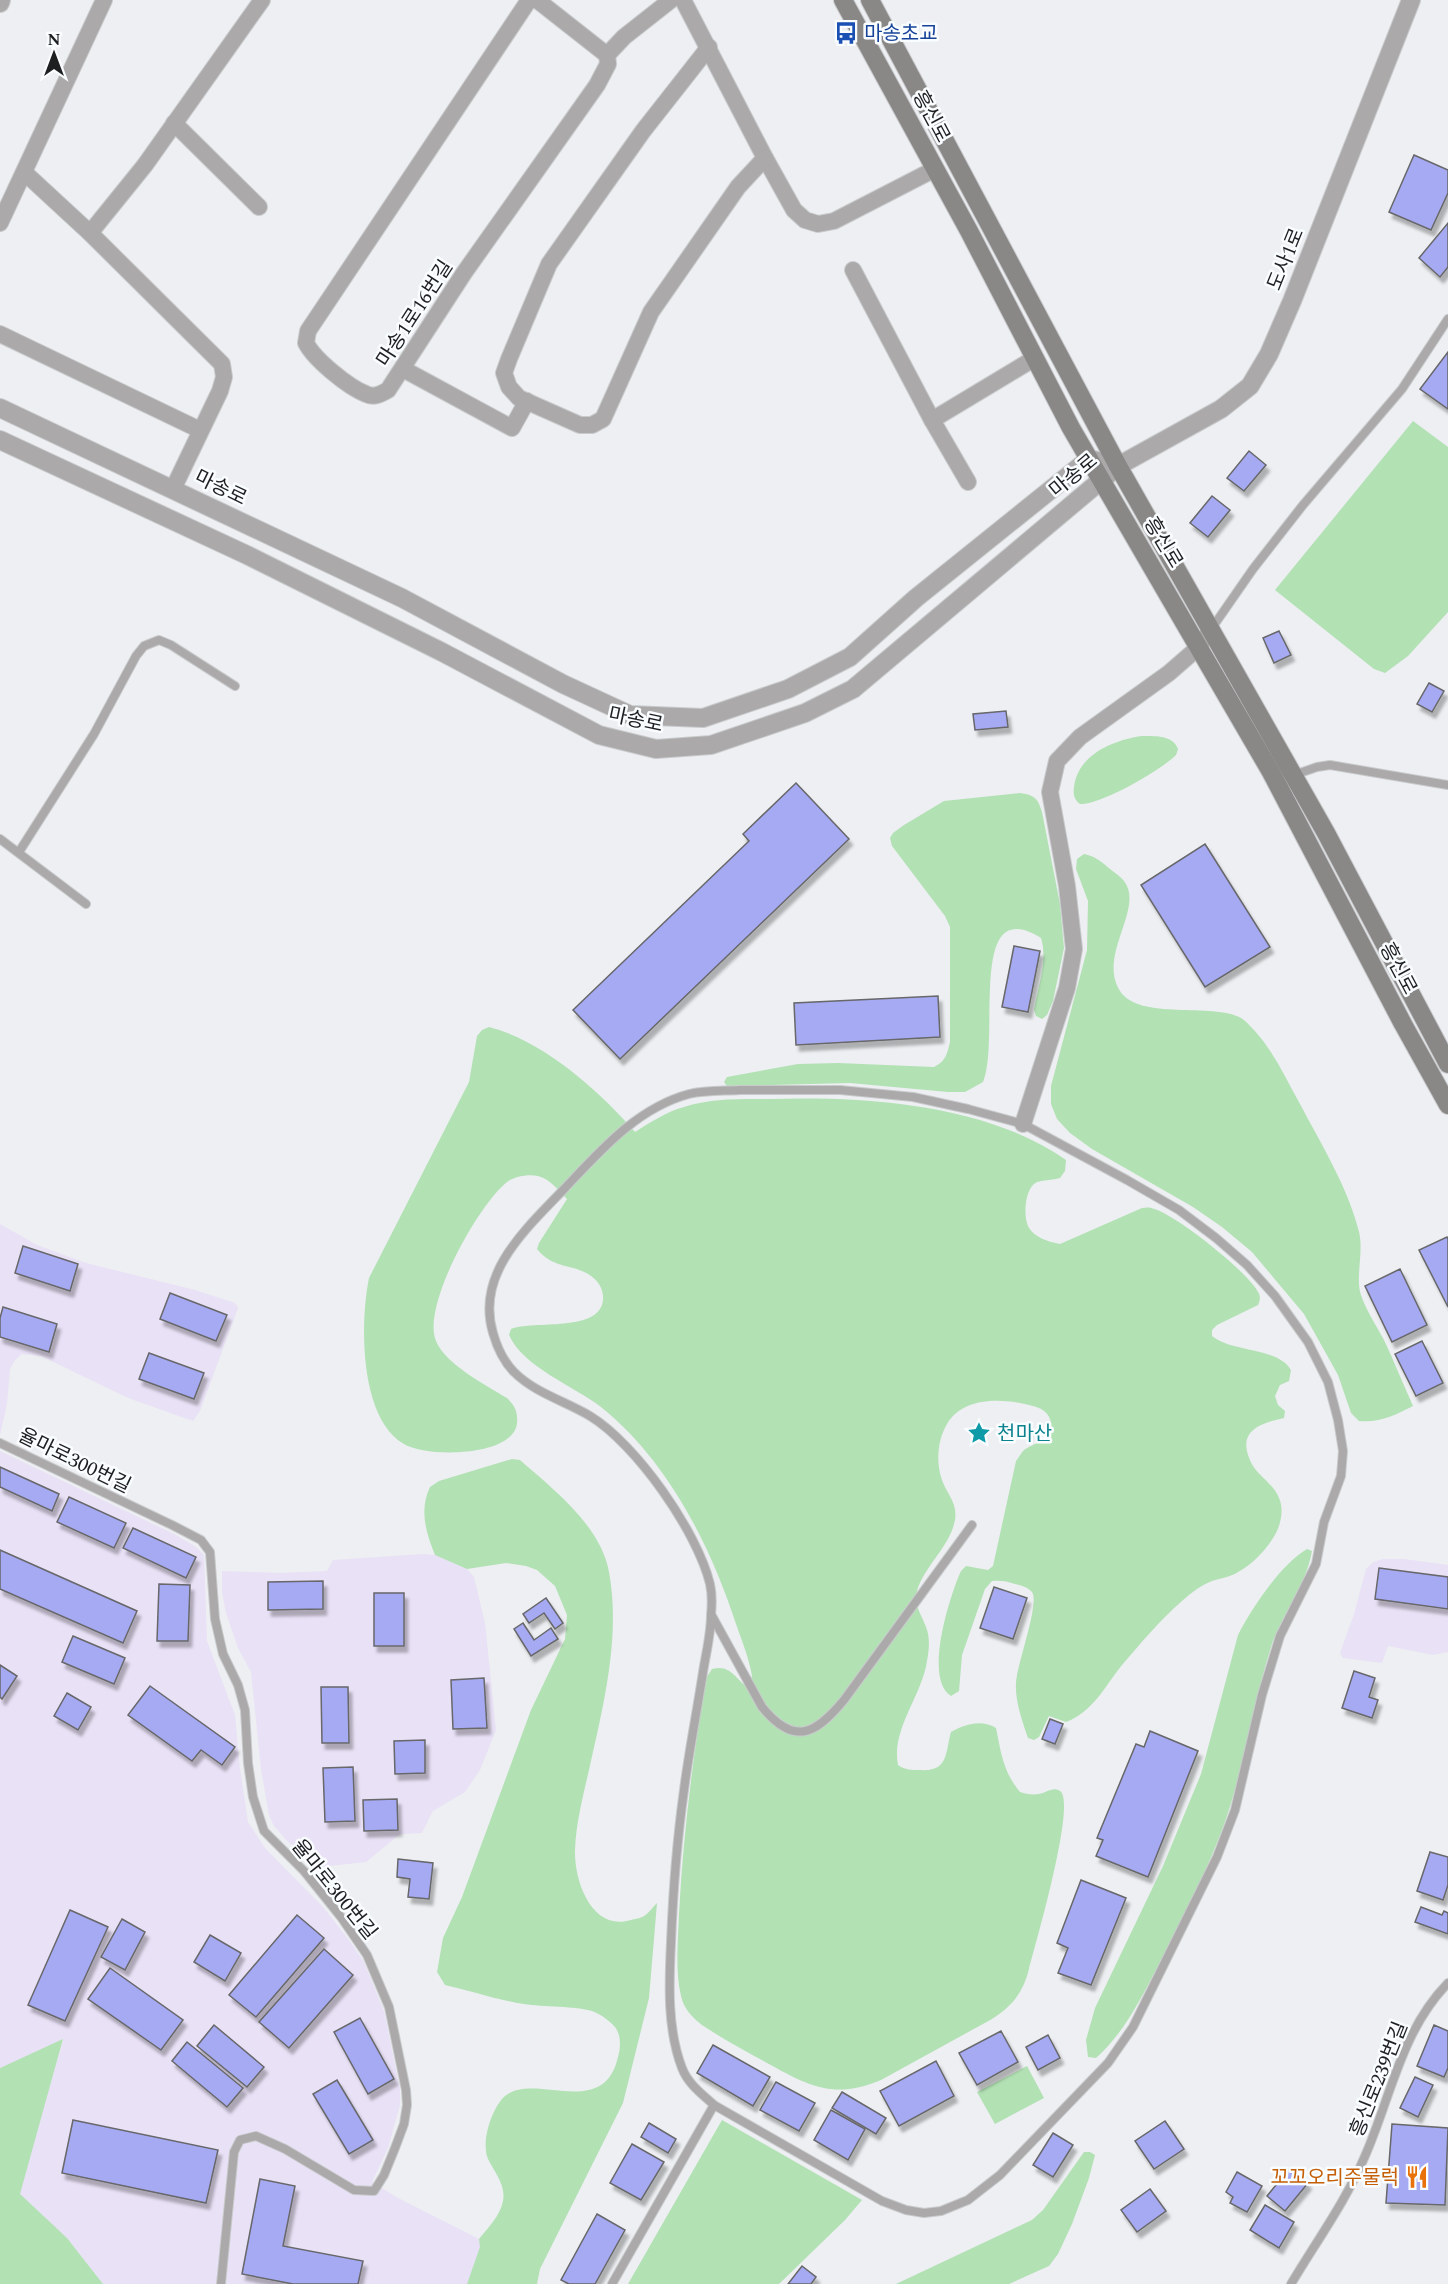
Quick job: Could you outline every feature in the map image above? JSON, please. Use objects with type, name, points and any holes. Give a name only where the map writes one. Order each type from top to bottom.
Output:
[{"type":"main road","name":"흥신로","points":[[843,0],[1089,459],[1200,646],[1271,772],[1402,1024],[1448,1105]]},
{"type":"main road","name":"흥신로","points":[[870,0],[1118,466],[1294,775],[1448,1064]]},
{"type":"street","points":[[0,223],[104,0]]},
{"type":"street","points":[[90,233],[117,202],[262,0]]},
{"type":"street","name":"마송1로16번길","points":[[529,0],[308,331],[306,343],[311,353],[330,370],[367,395],[377,396],[388,390],[464,273],[597,85],[608,64],[607,55]]},
{"type":"street","points":[[537,0],[607,55],[624,37],[671,0]]},
{"type":"street","points":[[683,0],[765,158],[794,210],[805,220],[818,224],[834,221],[935,169]]},
{"type":"street","name":"도사1로","points":[[1118,466],[1221,409],[1237,398],[1259,373],[1292,301],[1411,0]]},
{"type":"street","points":[[709,47],[679,82],[549,264],[504,373],[509,387],[519,398],[580,425],[592,425],[603,419],[651,312],[738,187],[765,158]]},
{"type":"street","points":[[174,123],[259,207]]},
{"type":"street","points":[[25,173],[90,233],[222,364],[224,377],[220,392],[173,489]]},
{"type":"street","points":[[853,270],[932,420],[968,482]]},
{"type":"street","points":[[0,334],[200,430]]},
{"type":"street","points":[[932,420],[1035,358]]},
{"type":"street","points":[[403,369],[512,428],[527,401]]},
{"type":"street","name":"마송로","points":[[0,408],[402,598],[563,684],[630,715],[703,718],[788,689],[850,657],[916,598],[1089,459],[1118,466]]},
{"type":"street","name":"마송로","points":[[0,440],[246,555],[442,652],[599,735],[656,750],[711,745],[805,713],[853,689],[1118,466]]},
{"type":"street","points":[[1023,1124],[1067,988],[1074,949],[1067,886],[1050,792],[1057,760],[1080,737],[1169,673],[1200,646],[1212,628]]},
{"type":"lane","points":[[1212,628],[1253,569],[1303,505],[1401,388],[1448,319]]},
{"type":"lane","points":[[19,852],[94,734],[122,679],[144,646],[159,640],[171,645],[235,686]]},
{"type":"lane","points":[[1294,775],[1317,767],[1343,766],[1448,785]]},
{"type":"lane","points":[[0,839],[86,904]]},
{"type":"lane","points":[[740,1090],[850,1091],[913,1097],[1023,1124],[1179,1210],[1247,1265],[1275,1296],[1308,1342],[1328,1382],[1343,1451],[1341,1476],[1324,1522],[1316,1564],[1280,1636],[1262,1695],[1235,1810],[1217,1857],[1133,2027],[1108,2063],[1000,2175],[968,2200],[941,2211],[924,2213],[906,2210],[882,2201],[714,2105],[694,2088],[682,2069],[674,2036],[669,1981],[672,1917],[683,1792],[711,1616],[710,1585],[687,1530],[653,1477],[622,1442],[592,1417],[541,1391],[513,1371],[497,1349],[490,1323],[489,1296],[501,1261],[532,1222],[612,1139],[655,1107],[691,1094],[740,1090]]},
{"type":"lane","name":"율마로300번길","points":[[0,1443],[201,1540],[210,1552],[215,1619],[223,1654],[238,1685],[245,1710],[248,1763],[253,1797],[264,1831],[304,1871],[341,1917],[367,1955],[389,2007],[407,2105],[404,2124],[384,2175],[374,2191],[354,2190],[256,2136],[240,2140],[234,2152],[221,2284]]},
{"type":"lane","points":[[711,1616],[762,1707],[771,1718],[792,1732],[807,1731],[821,1724],[844,1700],[972,1525]]},
{"type":"lane","name":"흥신로239번길","points":[[1291,2284],[1365,2157],[1409,2038],[1422,2016],[1448,1983]]},
{"type":"lane","points":[[612,2284],[714,2105]]},
{"type":"shaded area","points":[[0,1224],[37,1245],[86,1263],[195,1290],[235,1303],[238,1308],[200,1411],[193,1421],[128,1398],[41,1356],[22,1354],[10,1369],[7,1404],[0,1435]]},
{"type":"shaded area","points":[[0,1451],[174,1534],[196,1547],[204,1555],[207,1641],[235,1715],[248,1822],[265,1848],[323,1907],[349,1940],[364,1962],[384,2011],[400,2089],[400,2105],[388,2148],[372,2182],[398,2198],[479,2239],[481,2247],[467,2284],[103,2284],[67,2238],[19,2194],[63,2040],[0,2068]]},
{"type":"shaded area","points":[[435,1555],[467,1569],[474,1577],[485,1623],[496,1730],[480,1770],[465,1792],[433,1811],[422,1833],[400,1834],[366,1862],[320,1867],[287,1841],[274,1826],[269,1815],[261,1769],[251,1672],[238,1648],[226,1613],[222,1592],[222,1571],[280,1573],[327,1571],[333,1560]]},
{"type":"shaded area","points":[[1383,1559],[1404,1559],[1448,1565],[1448,1652],[1433,1655],[1388,1646],[1382,1663],[1343,1658],[1340,1653],[1354,1614],[1366,1569],[1373,1562]]},
{"type":"green space","points":[[1413,421],[1448,447],[1448,612],[1408,656],[1385,673],[1374,669],[1275,590]]},
{"type":"green space","points":[[1142,736],[1163,737],[1172,741],[1178,749],[1176,755],[1145,777],[1116,793],[1090,803],[1080,804],[1075,799],[1074,787],[1077,775],[1090,757],[1109,745]]},
{"type":"green space","points":[[1020,793],[1035,798],[1042,812],[1060,904],[1064,948],[1053,1001],[1047,1015],[1042,1019],[1036,1016],[1034,1010],[1043,964],[1041,938],[1015,929],[1006,932],[998,942],[993,958],[989,1047],[983,1082],[965,1092],[850,1083],[727,1086],[724,1082],[727,1077],[798,1064],[838,1063],[934,1067],[944,1060],[950,1042],[950,927],[945,916],[892,846],[890,838],[904,825],[944,801]]},
{"type":"green space","points":[[1084,854],[1092,856],[1120,876],[1129,892],[1129,905],[1114,962],[1114,977],[1120,991],[1130,1000],[1143,1006],[1229,1013],[1248,1024],[1268,1047],[1333,1166],[1348,1199],[1359,1232],[1361,1295],[1413,1406],[1381,1420],[1359,1421],[1351,1413],[1338,1375],[1304,1314],[1252,1252],[1193,1207],[1092,1149],[1070,1133],[1057,1119],[1051,1104],[1051,1086],[1087,950],[1088,901],[1076,869],[1077,859]]},
{"type":"green space","points":[[489,1027],[529,1043],[569,1069],[605,1100],[635,1132],[684,1107],[705,1102],[738,1099],[806,1098],[884,1102],[924,1107],[1000,1126],[1034,1141],[1066,1160],[1065,1171],[1060,1178],[1037,1182],[1030,1189],[1026,1202],[1026,1221],[1030,1230],[1037,1236],[1060,1244],[1142,1208],[1162,1212],[1192,1231],[1226,1258],[1259,1294],[1258,1305],[1217,1325],[1212,1330],[1212,1336],[1231,1345],[1276,1357],[1291,1370],[1289,1381],[1280,1385],[1275,1396],[1278,1405],[1285,1411],[1284,1418],[1257,1427],[1251,1432],[1246,1445],[1253,1466],[1274,1489],[1281,1502],[1279,1525],[1269,1544],[1244,1569],[1208,1583],[1189,1595],[1144,1640],[1084,1712],[1066,1722],[1049,1716],[1039,1737],[1034,1740],[1028,1738],[1019,1711],[1016,1690],[1017,1674],[1033,1608],[1034,1598],[1030,1590],[1006,1581],[992,1581],[985,1589],[962,1655],[959,1691],[951,1696],[943,1687],[939,1673],[939,1655],[941,1636],[961,1571],[966,1566],[988,1570],[993,1566],[1016,1461],[1024,1450],[1046,1438],[1051,1430],[1050,1420],[1044,1411],[1037,1407],[995,1401],[973,1404],[954,1415],[947,1424],[940,1443],[939,1464],[943,1483],[954,1505],[954,1524],[947,1541],[920,1582],[917,1591],[917,1606],[928,1634],[928,1653],[924,1674],[899,1738],[898,1765],[911,1770],[936,1768],[944,1760],[951,1732],[979,1723],[991,1725],[996,1728],[1006,1769],[1020,1792],[1034,1794],[1052,1789],[1060,1791],[1064,1801],[1063,1820],[1053,1876],[1039,1933],[1027,1978],[1016,1998],[992,2019],[881,2080],[849,2089],[822,2088],[809,2084],[702,2025],[682,2001],[677,1966],[683,1855],[706,1678],[712,1669],[723,1668],[747,1687],[752,1676],[743,1643],[713,1564],[684,1505],[666,1478],[625,1428],[590,1399],[525,1357],[509,1335],[511,1329],[564,1324],[590,1317],[599,1310],[603,1300],[602,1290],[594,1278],[577,1269],[550,1260],[537,1249],[567,1199],[550,1182],[538,1176],[522,1176],[507,1182],[495,1194],[468,1233],[455,1257],[437,1304],[434,1325],[436,1341],[441,1350],[467,1374],[507,1398],[516,1412],[517,1419],[512,1434],[501,1443],[468,1452],[415,1449],[404,1444],[389,1431],[378,1413],[366,1368],[364,1343],[364,1319],[369,1278],[469,1082],[477,1036]]},
{"type":"green space","points":[[512,1459],[520,1460],[574,1510],[596,1539],[609,1572],[613,1622],[609,1672],[580,1810],[575,1850],[582,1889],[596,1911],[617,1922],[643,1917],[657,1903],[649,1998],[623,2103],[540,2269],[537,2284],[467,2284],[480,2247],[479,2239],[496,2217],[503,2201],[501,2184],[486,2152],[488,2128],[498,2105],[502,2099],[514,2091],[530,2089],[582,2091],[597,2087],[610,2076],[620,2045],[615,2027],[604,2017],[592,2011],[524,2004],[494,1998],[445,1985],[437,1972],[443,1938],[462,1897],[531,1710],[565,1639],[567,1615],[555,1586],[537,1570],[506,1563],[467,1569],[435,1555],[425,1521],[425,1504],[430,1487],[439,1481]]},
{"type":"green space","points":[[1307,1549],[1312,1551],[1309,1564],[1271,1647],[1233,1798],[1211,1857],[1176,1932],[1131,2016],[1096,2058],[1088,2057],[1086,2040],[1095,2008],[1163,1866],[1201,1774],[1238,1635],[1251,1612],[1277,1576]]},
{"type":"green space","points":[[63,2039],[20,2194],[67,2238],[103,2284],[0,2284],[0,2068]]},
{"type":"green space","points":[[1027,2066],[1044,2098],[995,2124],[977,2092]]},
{"type":"green space","points":[[722,2120],[862,2200],[845,2220],[779,2284],[628,2284]]},
{"type":"green space","points":[[1084,2152],[1095,2155],[1089,2178],[1072,2224],[1058,2254],[1049,2266],[1009,2284],[896,2284],[1032,2220],[1043,2210]]},
{"type":"building","points":[[1414,155],[1448,170],[1448,193],[1431,230],[1389,212]]},
{"type":"building","points":[[1448,223],[1448,267],[1440,277],[1419,258]]},
{"type":"building","points":[[1448,352],[1448,409],[1420,389]]},
{"type":"building","points":[[1249,451],[1266,465],[1244,491],[1227,478]]},
{"type":"building","points":[[1212,496],[1230,510],[1208,537],[1190,523]]},
{"type":"building","points":[[1279,631],[1291,655],[1274,663],[1263,638]]},
{"type":"building","points":[[1429,683],[1444,691],[1432,712],[1417,704]]},
{"type":"building","points":[[1006,711],[1008,727],[975,730],[973,714]]},
{"type":"building","points":[[796,783],[849,839],[620,1059],[573,1010],[749,841],[743,834]]},
{"type":"building","points":[[1205,844],[1270,947],[1205,987],[1141,885]]},
{"type":"building","points":[[1014,946],[1040,951],[1028,1012],[1002,1007]]},
{"type":"building","points":[[938,996],[940,1037],[796,1045],[794,1003]]},
{"type":"building","points":[[1447,1237],[1448,1239],[1448,1307],[1419,1250]]},
{"type":"building","points":[[23,1246],[78,1264],[70,1291],[15,1273]]},
{"type":"building","points":[[1400,1269],[1427,1325],[1392,1342],[1365,1286]]},
{"type":"building","points":[[170,1293],[227,1315],[216,1341],[160,1319]]},
{"type":"building","points":[[3,1307],[57,1324],[49,1352],[0,1337],[0,1318]]},
{"type":"building","points":[[1422,1341],[1443,1383],[1416,1396],[1395,1354]]},
{"type":"building","points":[[149,1353],[204,1373],[194,1399],[139,1379]]},
{"type":"building","points":[[0,1467],[59,1494],[52,1511],[0,1487]]},
{"type":"building","points":[[69,1497],[126,1523],[114,1548],[57,1522]]},
{"type":"building","points":[[133,1528],[196,1557],[186,1578],[123,1548]]},
{"type":"building","points":[[0,1550],[137,1611],[123,1643],[0,1589]]},
{"type":"building","points":[[1379,1568],[1448,1577],[1448,1609],[1375,1599]]},
{"type":"building","points":[[323,1581],[323,1609],[268,1610],[268,1582]]},
{"type":"building","points":[[159,1584],[190,1585],[188,1641],[157,1641]]},
{"type":"building","points":[[994,1587],[1027,1598],[1013,1639],[980,1628]]},
{"type":"building","points":[[374,1593],[404,1593],[404,1646],[374,1646]]},
{"type":"building","points":[[546,1598],[563,1623],[555,1629],[544,1613],[529,1623],[523,1614]]},
{"type":"building","points":[[523,1623],[534,1640],[551,1628],[558,1639],[531,1656],[514,1629]]},
{"type":"building","points":[[73,1636],[125,1658],[114,1684],[62,1662]]},
{"type":"building","points":[[0,1665],[17,1676],[2,1699],[0,1697]]},
{"type":"building","points":[[1354,1671],[1375,1678],[1369,1697],[1378,1700],[1372,1718],[1342,1708]]},
{"type":"building","points":[[484,1678],[487,1728],[453,1729],[451,1680]]},
{"type":"building","points":[[150,1686],[235,1747],[222,1765],[201,1750],[192,1761],[128,1715]]},
{"type":"building","points":[[321,1687],[348,1687],[349,1743],[322,1743]]},
{"type":"building","points":[[67,1693],[91,1707],[78,1730],[54,1716]]},
{"type":"building","points":[[1050,1719],[1063,1724],[1055,1744],[1042,1739]]},
{"type":"building","points":[[1150,1731],[1198,1751],[1148,1877],[1096,1856],[1103,1840],[1097,1838],[1136,1744],[1144,1747]]},
{"type":"building","points":[[425,1740],[425,1773],[395,1774],[394,1741]]},
{"type":"building","points":[[353,1767],[355,1821],[325,1822],[323,1768]]},
{"type":"building","points":[[397,1799],[398,1830],[364,1831],[363,1800]]},
{"type":"building","points":[[1430,1852],[1448,1857],[1448,1885],[1443,1900],[1417,1891]]},
{"type":"building","points":[[398,1859],[433,1863],[429,1899],[408,1897],[410,1879],[397,1877]]},
{"type":"building","points":[[1081,1880],[1126,1898],[1091,1985],[1058,1973],[1068,1948],[1057,1943]]},
{"type":"building","points":[[1421,1907],[1442,1915],[1444,1911],[1448,1913],[1448,1934],[1415,1922]]},
{"type":"building","points":[[70,1910],[108,1927],[65,2021],[28,2005]]},
{"type":"building","points":[[297,1915],[324,1938],[256,2017],[229,1995]]},
{"type":"building","points":[[122,1919],[145,1932],[125,1970],[101,1957]]},
{"type":"building","points":[[210,1935],[241,1953],[225,1981],[194,1962]]},
{"type":"building","points":[[324,1949],[353,1975],[289,2048],[259,2022]]},
{"type":"building","points":[[110,1968],[183,2020],[161,2050],[88,1999]]},
{"type":"building","points":[[360,2018],[394,2079],[368,2094],[334,2032]]},
{"type":"building","points":[[214,2025],[264,2067],[247,2087],[197,2046]]},
{"type":"building","points":[[1434,2025],[1448,2031],[1448,2068],[1444,2077],[1417,2066]]},
{"type":"building","points":[[1001,2031],[1018,2062],[977,2085],[959,2053]]},
{"type":"building","points":[[1048,2035],[1060,2058],[1038,2070],[1026,2047]]},
{"type":"building","points":[[187,2042],[243,2088],[227,2107],[172,2061]]},
{"type":"building","points":[[713,2045],[770,2077],[753,2106],[697,2073]]},
{"type":"building","points":[[936,2061],[954,2096],[899,2126],[880,2091]]},
{"type":"building","points":[[1415,2077],[1433,2085],[1418,2117],[1400,2108]]},
{"type":"building","points":[[337,2080],[373,2140],[349,2154],[313,2094]]},
{"type":"building","points":[[776,2082],[815,2103],[799,2131],[760,2110]]},
{"type":"building","points":[[842,2092],[886,2118],[876,2134],[832,2108]]},
{"type":"building","points":[[831,2110],[865,2129],[848,2160],[814,2140]]},
{"type":"building","points":[[73,2120],[218,2150],[206,2203],[62,2173]]},
{"type":"building","points":[[1165,2121],[1184,2149],[1154,2169],[1135,2141]]},
{"type":"building","points":[[649,2123],[676,2139],[668,2153],[641,2137]]},
{"type":"building","name":"꼬꼬오리주물럭","points":[[1392,2124],[1448,2128],[1445,2205],[1386,2203]]},
{"type":"building","points":[[1053,2133],[1073,2145],[1053,2177],[1033,2165]]},
{"type":"building","points":[[632,2144],[664,2162],[641,2200],[610,2183]]},
{"type":"building","points":[[1290,2168],[1308,2183],[1285,2211],[1267,2196]]},
{"type":"building","points":[[1237,2172],[1262,2186],[1247,2212],[1230,2203],[1233,2197],[1226,2192]]},
{"type":"building","points":[[260,2179],[295,2186],[283,2246],[363,2261],[358,2284],[293,2284],[242,2274]]},
{"type":"building","points":[[1150,2189],[1166,2211],[1137,2232],[1121,2210]]},
{"type":"building","points":[[1265,2205],[1294,2222],[1279,2248],[1250,2230]]},
{"type":"building","points":[[597,2214],[625,2230],[595,2284],[569,2284],[561,2280]]},
{"type":"building","points":[[802,2266],[816,2277],[811,2284],[788,2284]]},
{"type":"place","name":"마송초교","points":[[846,33]]},
{"type":"place","name":"천마산","points":[[979,1433]]},
{"type":"place","name":"꼬꼬오리주물럭","points":[[1417,2177]]}]
